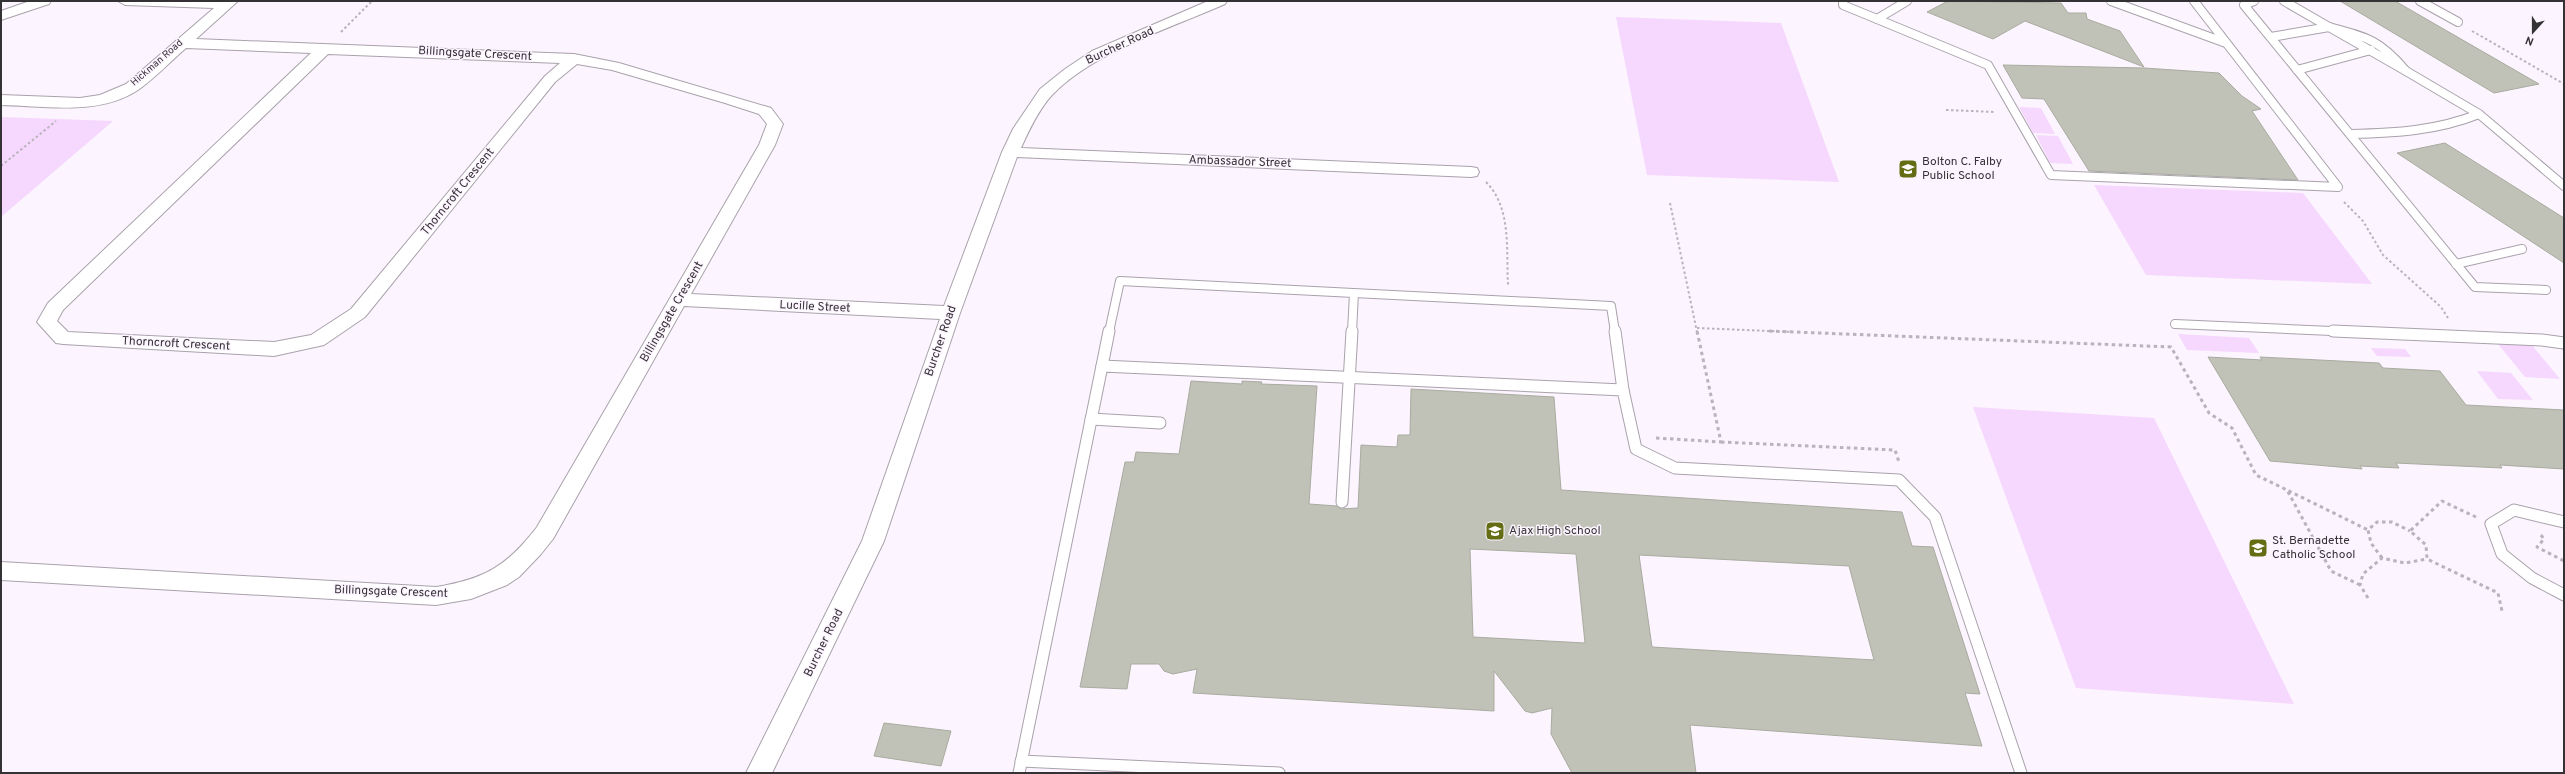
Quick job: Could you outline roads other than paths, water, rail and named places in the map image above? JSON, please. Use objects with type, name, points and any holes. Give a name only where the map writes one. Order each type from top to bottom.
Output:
[{"type":"street","points":[[1,16],[44,1]]},
{"type":"street","points":[[124,1],[229,2]]},
{"type":"street","name":"Burcher Road","points":[[759,773],[873,541],[951,313],[1010,152],[1021,129],[1046,92],[1070,72],[1097,54],[1220,1]]},
{"type":"street","name":"Hickman Road","points":[[1,100],[80,103],[104,99],[132,87],[229,2]]},
{"type":"street","name":"Billingsgate Crescent","points":[[1,571],[436,596],[469,592],[499,580],[527,558],[545,533],[767,145],[775,124],[765,111],[731,100],[614,66],[574,59],[182,42]]},
{"type":"street","name":"Thorncroft Crescent","points":[[324,49],[55,307],[47,322],[63,338],[274,349],[317,340],[358,313],[550,79],[574,59]]},
{"type":"street","name":"Ambassador Street","points":[[1010,152],[1470,172]]},
{"type":"street","name":"Lucille Street","points":[[679,300],[951,313]]},
{"type":"lane","points":[[1843,1],[1844,5],[1988,65],[2051,175],[2338,187],[2194,1]]},
{"type":"lane","points":[[1877,18],[1907,1]]},
{"type":"lane","points":[[2111,1],[2226,43]]},
{"type":"lane","points":[[2254,1],[2244,5],[2475,288],[2546,290]]},
{"type":"lane","points":[[2284,1],[2371,50],[2479,114],[2546,173],[2564,186]]},
{"type":"lane","points":[[2420,1],[2458,22]]},
{"type":"lane","points":[[2271,38],[2330,27],[2368,37],[2391,53],[2406,71]]},
{"type":"lane","points":[[2297,70],[2371,50]]},
{"type":"lane","points":[[2350,134],[2394,133],[2451,125],[2479,114]]},
{"type":"lane","points":[[2456,264],[2522,249]]},
{"type":"lane","points":[[1279,773],[1020,767],[1120,281],[1611,306],[1623,390],[1636,448],[1675,468],[1899,480],[1935,517],[2020,773]]},
{"type":"lane","points":[[1342,502],[1354,293]]},
{"type":"lane","points":[[2175,324],[2542,340],[2564,343]]},
{"type":"lane","points":[[1102,366],[1623,390]]},
{"type":"lane","points":[[1091,419],[1160,423]]},
{"type":"lane","points":[[2564,522],[2514,510],[2491,524],[2502,554],[2532,578],[2564,595]]},
{"type":"place","name":"Bolton C. Falby Public School","points":[[1908,169]]},
{"type":"place","name":"Ajax High School","points":[[1495,531]]},
{"type":"place","name":"St. Bernadette Catholic School","points":[[2258,548]]}]
